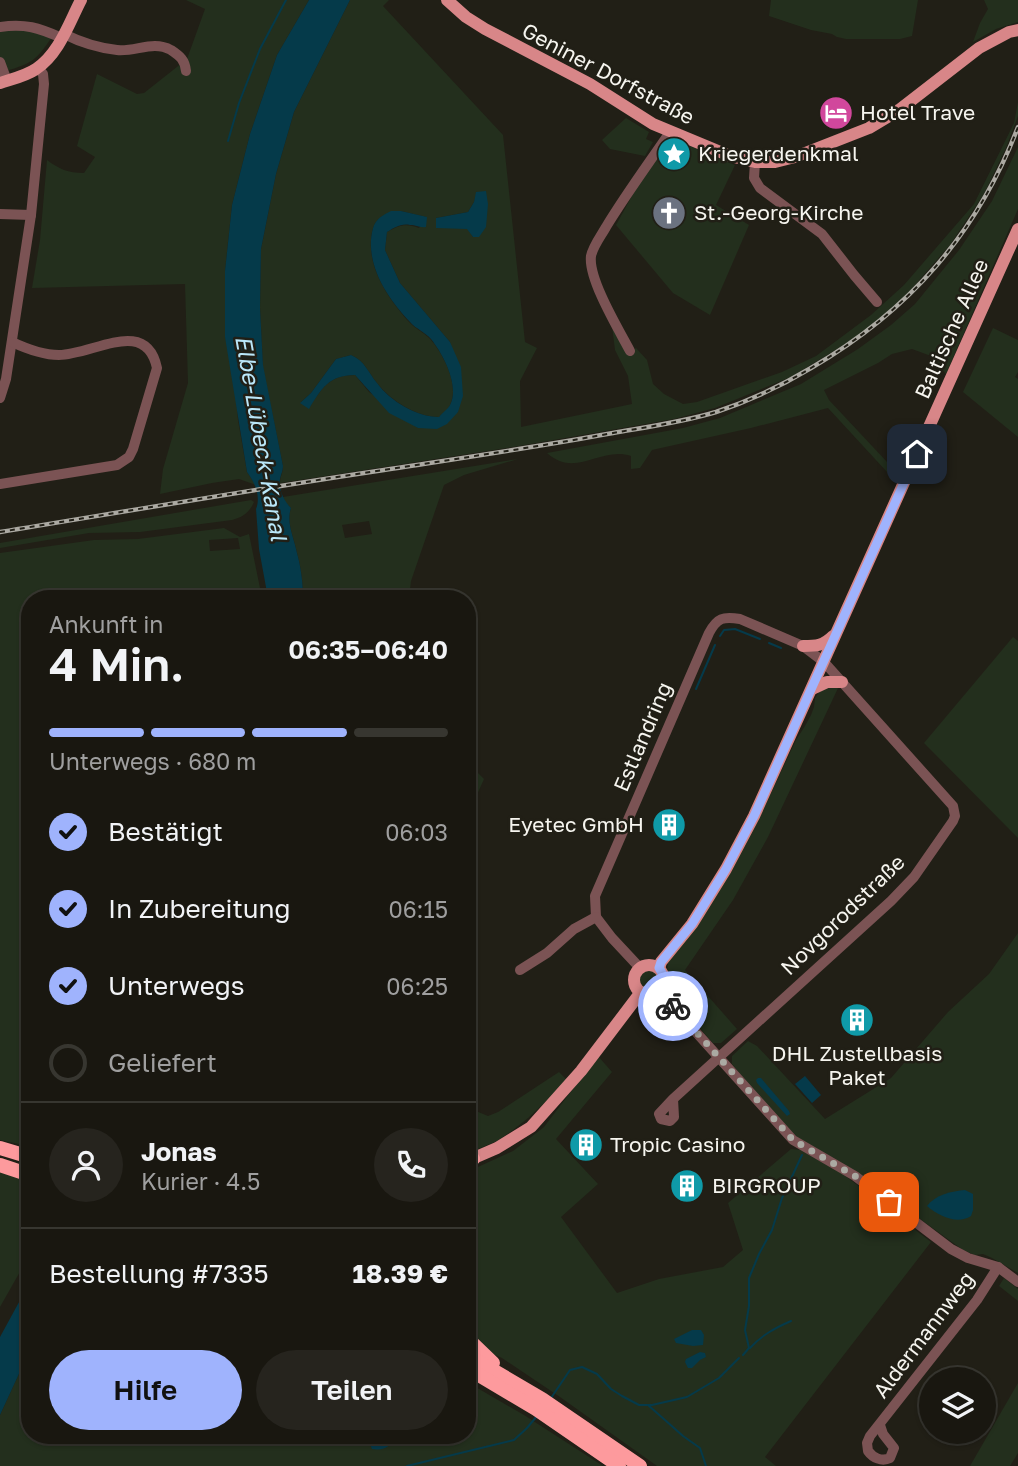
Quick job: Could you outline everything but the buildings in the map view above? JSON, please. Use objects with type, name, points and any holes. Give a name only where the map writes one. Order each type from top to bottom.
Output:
[{"type":"highway","points":[[0,1148],[21,1155]]},
{"type":"highway","points":[[476,1347],[539,1404]]},
{"type":"highway","points":[[476,1361],[553,1414],[619,1466]]},
{"type":"highway","points":[[476,1373],[539,1404]]},
{"type":"highway","points":[[553,1414],[640,1466]]},
{"type":"main road","points":[[3,82],[29,74],[52,54],[80,0]]},
{"type":"main road","name":"Geniner Dorfstraße","points":[[447,0],[485,29],[583,80],[643,119],[730,156],[755,162],[775,162],[795,157],[869,128],[899,110],[979,48],[1018,30]]},
{"type":"main road","name":"Baltische Allee","points":[[659,968],[692,924],[726,869],[754,816],[1018,229]]},
{"type":"main road","points":[[803,646],[826,643],[838,631]]},
{"type":"main road","points":[[812,689],[827,682],[842,682]]},
{"type":"main road","points":[[650,965],[659,968],[664,980],[659,990],[649,994],[641,992],[635,985],[634,978],[640,968],[650,965]]},
{"type":"main road","points":[[476,1158],[504,1144],[531,1126],[582,1071],[641,992]]},
{"type":"street","points":[[0,27],[28,26],[120,51],[149,46],[164,47],[179,55],[185,64],[186,72]]},
{"type":"street","points":[[0,62],[3,82]]},
{"type":"street","points":[[0,398],[6,379],[31,215],[44,84],[43,74],[38,68]]},
{"type":"street","points":[[630,351],[609,312],[592,270],[591,257],[611,220],[670,132]]},
{"type":"street","points":[[755,162],[754,178],[760,188],[822,234],[877,302]]},
{"type":"street","points":[[0,214],[31,215]]},
{"type":"street","points":[[0,484],[117,465],[129,457],[157,368],[148,348],[137,341],[123,341],[75,354],[59,355],[40,352],[12,342]]},
{"type":"street","name":"Estlandring","points":[[596,917],[595,896],[714,624],[722,619],[740,620],[803,646],[824,662]]},
{"type":"street","name":"Novgorodstraße","points":[[673,1099],[891,901],[914,877],[954,821],[953,806],[824,662]]},
{"type":"street","points":[[520,970],[547,953],[574,929],[596,917],[640,968]]},
{"type":"street","points":[[659,990],[793,1140],[855,1176],[951,1249],[968,1258],[998,1267],[1018,1282]]},
{"type":"street","name":"Aldermannweg","points":[[880,1425],[977,1300],[998,1267]]},
{"type":"green space","points":[[186,0],[309,0],[277,55],[250,134],[232,205],[225,271],[238,420],[247,472],[256,485],[239,479],[160,494],[163,469],[188,383],[185,284],[32,288],[40,240],[47,160],[64,170],[84,173],[95,157],[77,146],[97,74],[137,94],[144,93],[187,59],[205,9]]},
{"type":"green space","points":[[350,0],[389,0],[383,6],[503,135],[525,342],[537,348],[520,381],[521,427],[632,404],[628,376],[615,350],[612,326],[628,353],[636,348],[647,360],[653,384],[664,394],[683,404],[697,402],[782,372],[816,356],[871,315],[904,285],[974,204],[1014,123],[1018,102],[1018,116],[1006,148],[984,194],[950,245],[908,293],[878,321],[791,377],[715,408],[674,419],[280,483],[283,466],[263,368],[261,249],[276,174],[294,112]],"holes":[[[477,192],[473,237],[468,229],[436,218],[468,212]],[[401,211],[426,217],[419,228],[403,226],[387,232],[385,250],[400,283],[450,342],[458,412],[418,428],[369,392],[355,375],[332,380],[309,408],[301,402],[336,359],[351,355],[363,364],[383,390],[405,407],[439,417],[449,406],[453,388],[445,361],[431,340],[410,323],[395,305],[382,285],[373,263],[371,241],[376,222],[383,216]]]},
{"type":"green space","points":[[771,0],[918,0],[912,36],[900,39],[846,39],[769,16]]},
{"type":"green space","points":[[984,0],[1018,0],[1018,22],[996,29],[973,42],[988,9]]},
{"type":"green space","points":[[19,27],[52,37],[33,60],[6,71],[0,57],[0,32]]},
{"type":"green space","points":[[626,118],[649,132],[646,139],[653,142],[645,156],[610,149],[602,140]]},
{"type":"green space","points":[[683,143],[735,165],[716,205],[749,225],[710,315],[673,293],[616,225],[653,164],[672,147]]},
{"type":"green space","points":[[1018,147],[1018,209],[946,374],[931,356],[912,349],[892,354],[824,390],[829,400],[902,478],[899,485],[828,408],[652,450],[640,468],[631,469],[631,456],[620,454],[568,463],[547,453],[683,428],[720,418],[801,384],[858,349],[915,304],[959,250],[992,201]]},
{"type":"green space","points":[[993,328],[1018,340],[1018,372],[1015,377],[1018,379],[1018,437],[963,392]]},
{"type":"green space","points":[[518,459],[464,475],[444,485],[410,590],[303,590],[301,570],[290,525],[291,508],[283,497]],"holes":[[[369,521],[372,534],[345,538],[342,525]]]},
{"type":"green space","points":[[251,500],[254,502],[248,512],[232,520],[140,532],[89,533],[0,548],[0,543]]},
{"type":"green space","points":[[224,528],[240,537],[249,534],[260,590],[21,590],[19,1144],[0,1140],[0,553],[94,540],[138,539]],"holes":[[[238,538],[240,549],[210,551],[209,540]]]},
{"type":"green space","points":[[1013,637],[1018,641],[1018,838],[924,743]]},
{"type":"green space","points":[[823,686],[839,686],[768,837],[733,900],[685,970],[737,1029],[721,1043],[713,1043],[669,994],[668,963],[765,806]]},
{"type":"green space","points":[[476,771],[484,779],[476,797]]},
{"type":"green space","points":[[1018,933],[1018,1273],[983,1254],[975,1255],[963,1250],[844,1164],[797,1137],[752,1089],[732,1064],[732,1056],[748,1041],[757,1046],[825,1119],[891,1078],[948,1012],[989,974]]},
{"type":"green space","points":[[649,968],[657,971],[660,979],[657,987],[649,990],[641,987],[638,979],[641,971]]},
{"type":"green space","points":[[598,1056],[612,1072],[556,1139],[598,1184],[561,1217],[617,1293],[659,1279],[723,1267],[743,1250],[728,1203],[791,1149],[801,1150],[843,1174],[931,1242],[765,1457],[776,1466],[657,1466],[502,1358],[481,1349],[476,1342],[476,1168],[513,1151],[544,1127]]},
{"type":"green space","points":[[559,1072],[568,1081],[513,1130],[497,1141],[476,1150],[476,1111],[488,1116]]},
{"type":"green space","points":[[0,1171],[21,1178],[21,1270],[0,1307]]},
{"type":"green space","points":[[1004,1278],[1018,1289],[1018,1301],[999,1286]]},
{"type":"green space","points":[[21,1370],[21,1444],[476,1444],[476,1387],[603,1466],[0,1466],[0,1415]]},
{"type":"green space","points":[[1018,1383],[1018,1453],[1010,1466],[970,1466],[983,1444],[996,1444],[996,1421]]},
{"type":"water","name":"Elbe-Lübeck-Kanal","points":[[309,0],[350,0],[294,112],[276,174],[261,249],[263,365],[283,466],[280,487],[291,508],[290,525],[300,564],[303,590],[267,590],[259,549],[257,494],[247,472],[225,337],[225,271],[232,205],[250,134],[277,55]]},
{"type":"water","points":[[486,191],[486,227],[479,237],[473,237],[467,229],[436,228],[436,218],[468,212],[476,192]]},
{"type":"water","points":[[391,211],[427,217],[426,227],[404,225],[387,232],[385,250],[400,283],[450,342],[461,367],[463,396],[458,412],[447,424],[437,429],[418,428],[389,413],[355,375],[332,380],[309,409],[300,403],[311,393],[336,359],[351,355],[363,364],[382,390],[405,407],[439,417],[450,405],[453,397],[452,380],[440,353],[431,339],[412,324],[395,305],[382,285],[373,263],[371,240],[374,225]]},
{"type":"water","points":[[805,1076],[821,1095],[812,1103],[795,1084]]},
{"type":"water","points":[[758,1078],[761,1078],[790,1114],[787,1116],[757,1083]]},
{"type":"water","points":[[965,1190],[973,1194],[973,1210],[971,1216],[966,1219],[948,1218],[927,1206],[944,1194]]},
{"type":"water","points":[[21,1298],[21,1370],[0,1415],[0,1337]]},
{"type":"water","points":[[692,1330],[701,1330],[704,1335],[703,1345],[676,1343],[674,1339]]},
{"type":"water","points":[[700,1352],[705,1353],[706,1357],[688,1368],[686,1359]]},
{"type":"water","points":[[370,1444],[391,1444],[381,1449],[372,1449]]},
{"type":"waterway","points":[[228,141],[260,49],[286,0]]},
{"type":"waterway","points":[[720,636],[724,630],[735,629],[760,639]]},
{"type":"waterway","points":[[769,643],[781,648]]},
{"type":"waterway","points":[[696,689],[715,645]]},
{"type":"waterway","points":[[743,1355],[749,1348],[745,1330],[749,1306],[749,1278],[772,1230],[782,1198],[802,1155]]},
{"type":"waterway","points":[[750,1348],[769,1332],[791,1321]]},
{"type":"waterway","points":[[551,1398],[570,1370],[582,1367],[597,1374],[622,1396],[639,1405],[652,1405],[687,1397],[719,1378],[739,1358]]},
{"type":"waterway","points":[[648,1405],[700,1448],[706,1466]]},
{"type":"waterway","points":[[407,1466],[514,1440],[537,1416]]},
{"type":"railway","points":[[0,532],[665,424],[691,419],[741,403],[788,381],[846,346],[909,295],[936,266],[982,202],[1018,127]]},
{"type":"way so far","points":[[673,1006],[793,1140],[855,1176],[889,1202]]},
{"type":"place","name":"Hotel Trave","points":[[836,113]]},
{"type":"place","name":"Kriegerdenkmal","points":[[674,154]]},
{"type":"place","name":"St.-Georg-Kirche","points":[[669,213]]},
{"type":"place","name":"Eyetec GmbH","points":[[669,825]]},
{"type":"place","name":"DHL Zustellbasis Paket","points":[[857,1020]]},
{"type":"place","name":"Tropic Casino","points":[[586,1145]]},
{"type":"place","name":"BIRGROUP","points":[[687,1186]]},
{"type":"route","points":[[673,1006],[659,990],[664,980],[659,968],[661,962],[692,924],[726,869],[754,816],[917,454]]}]
